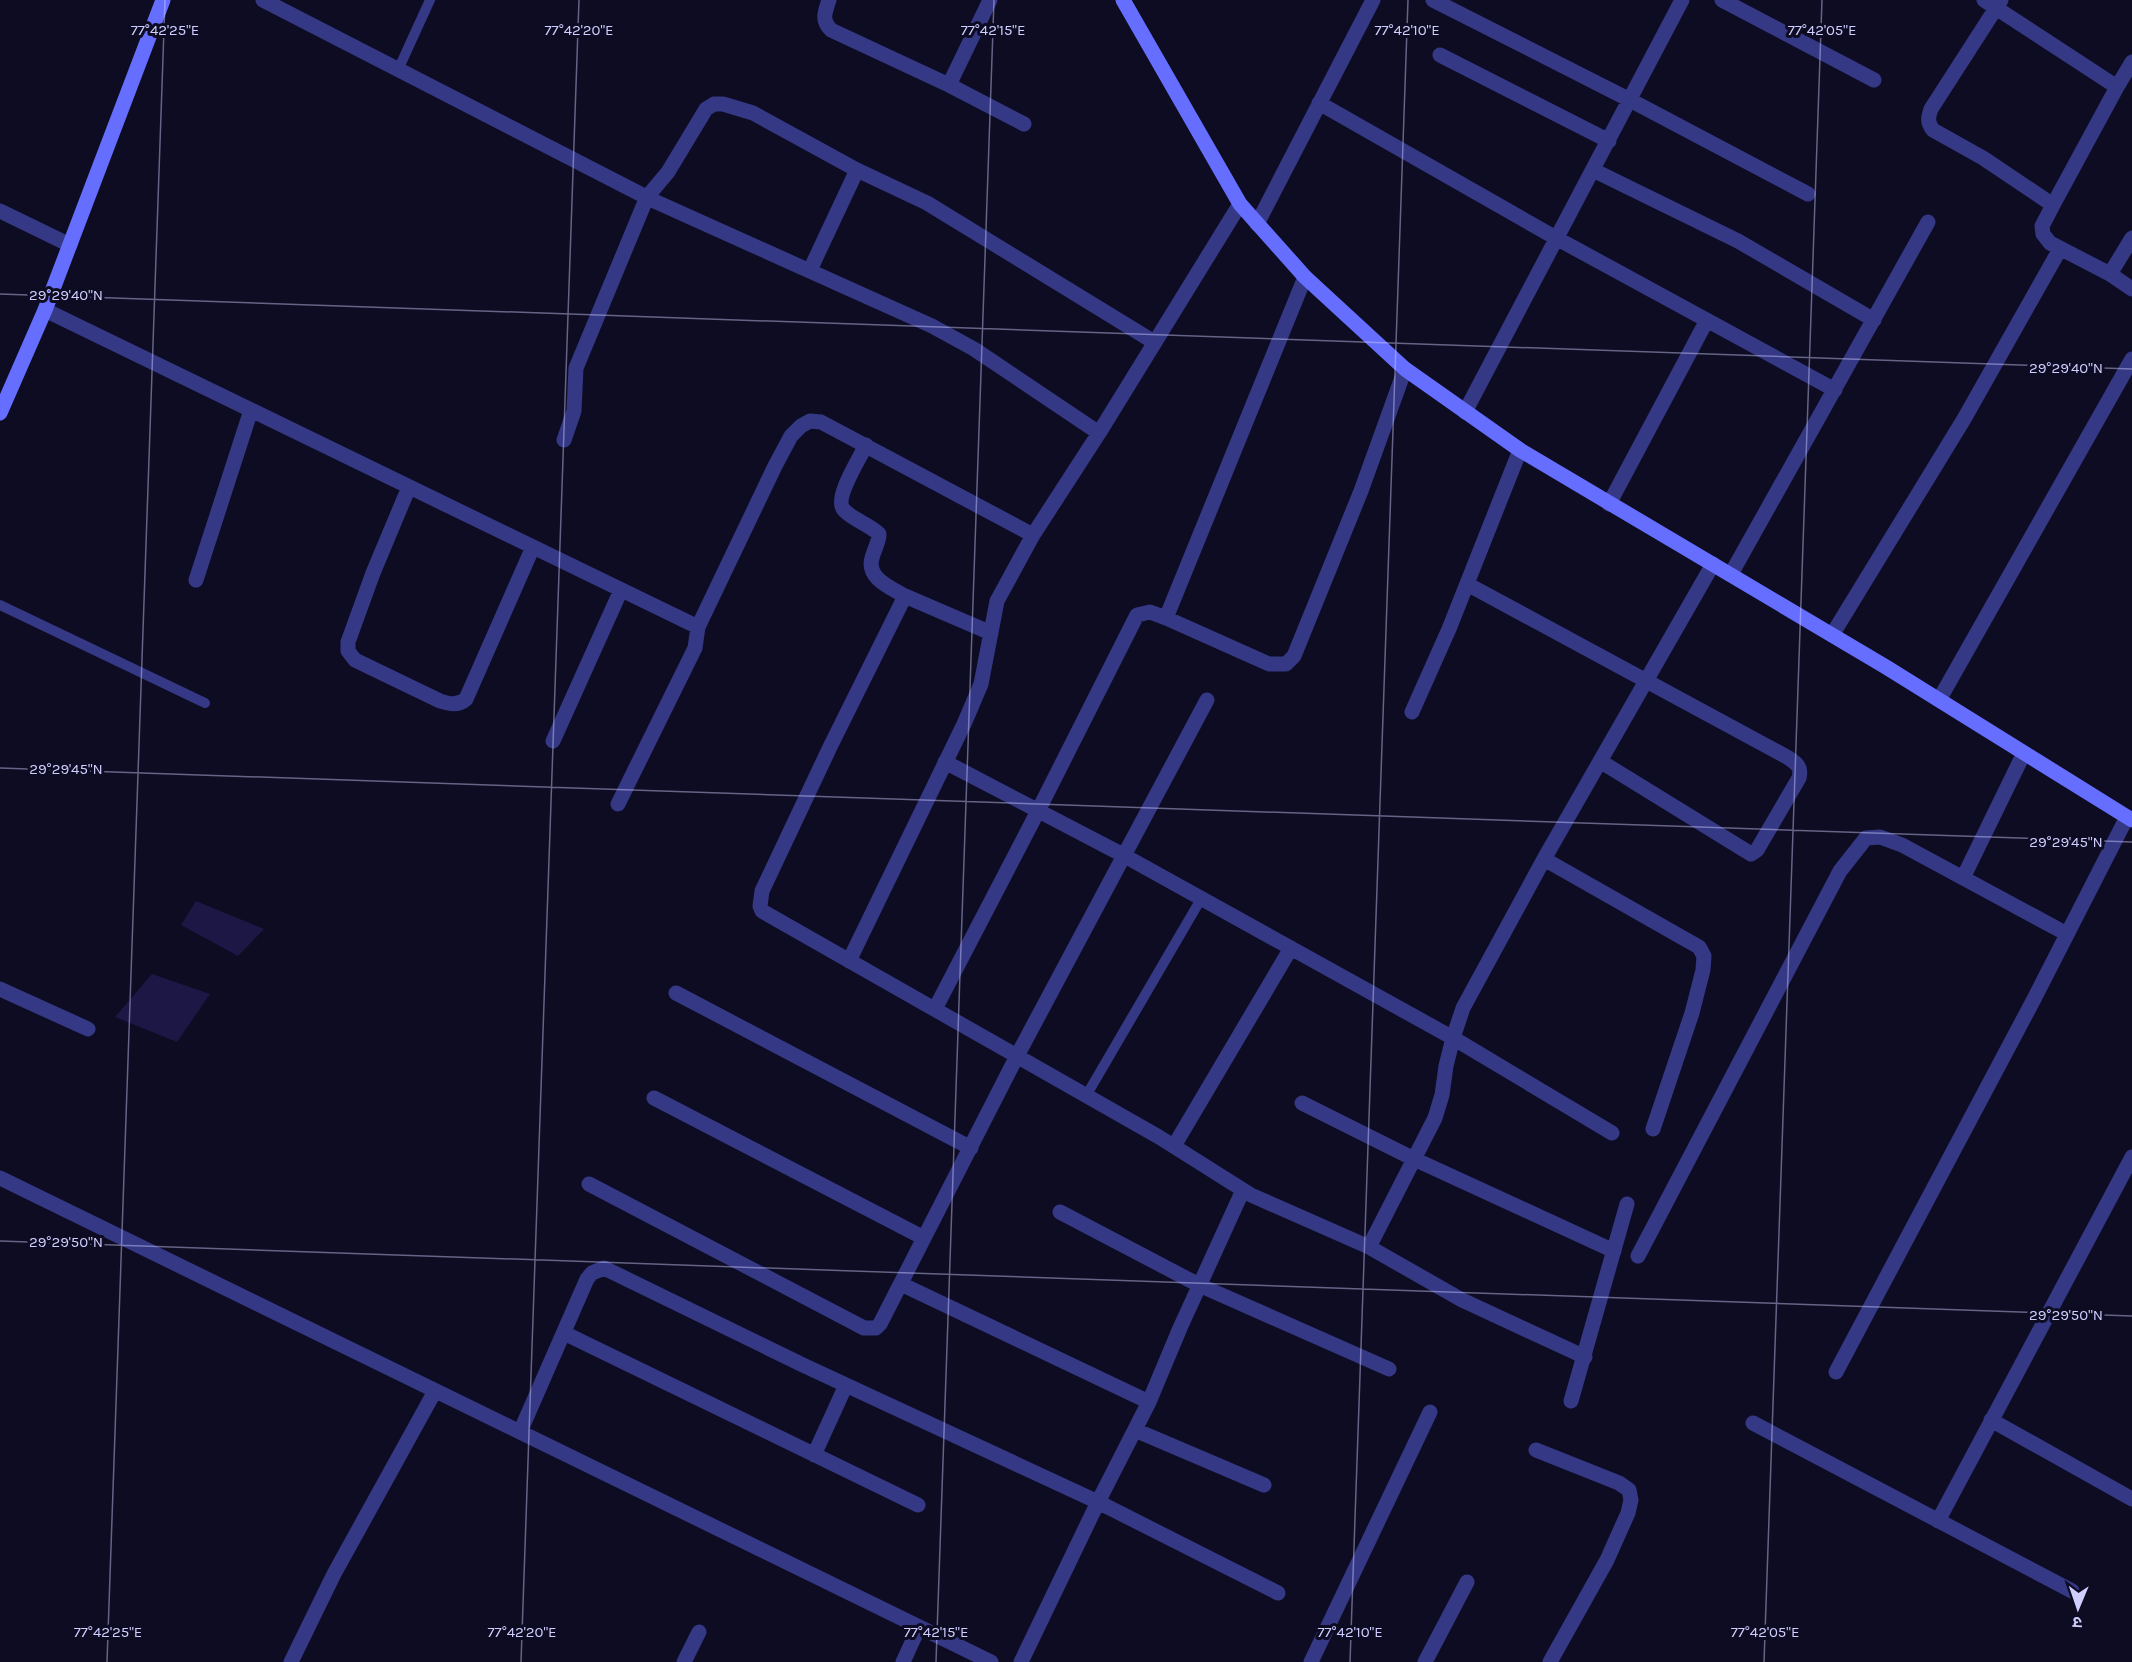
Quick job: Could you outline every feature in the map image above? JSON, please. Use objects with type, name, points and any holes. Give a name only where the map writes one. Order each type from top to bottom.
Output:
[{"type":"street","points":[[0,413],[5,390],[45,310],[163,0]]},
{"type":"street","points":[[263,0],[647,197],[932,326],[974,349],[1099,433]]},
{"type":"street","points":[[829,0],[824,21],[831,30],[950,85],[1024,124]]},
{"type":"street","points":[[950,85],[990,0]]},
{"type":"street","points":[[1123,0],[1240,204],[1305,277],[1405,369],[1520,450],[1832,634],[2129,819],[1836,1372]]},
{"type":"street","points":[[1257,224],[1372,0]]},
{"type":"street","points":[[1433,0],[1808,194]]},
{"type":"street","points":[[1465,412],[1682,0]]},
{"type":"street","points":[[1722,0],[1874,80]]},
{"type":"street","points":[[2053,205],[1983,158],[1933,130],[1928,119],[1931,109],[1993,2],[2117,87]]},
{"type":"street","points":[[1440,55],[1609,141]]},
{"type":"street","points":[[2132,62],[2044,219],[2043,234],[2045,239],[2060,249],[2110,274],[2132,289]]},
{"type":"street","points":[[1319,103],[1556,238],[1835,390]]},
{"type":"street","points":[[564,440],[574,411],[576,368],[647,197],[668,172],[706,109],[714,104],[735,106],[753,114],[857,170],[927,203],[1154,342]]},
{"type":"street","points":[[810,270],[857,170]]},
{"type":"street","points":[[1593,170],[1738,241],[1874,320]]},
{"type":"street","points":[[849,961],[981,684],[997,601],[1033,535],[1099,433],[1240,204]]},
{"type":"street","points":[[0,211],[70,245]]},
{"type":"street","points":[[1731,574],[1928,222]]},
{"type":"street","points":[[2110,274],[2132,238]]},
{"type":"street","points":[[1832,634],[1964,419],[2060,249]]},
{"type":"street","points":[[1166,618],[1305,277]]},
{"type":"street","points":[[45,310],[698,627]]},
{"type":"street","points":[[1609,504],[1707,320]]},
{"type":"street","points":[[1939,700],[2132,359]]},
{"type":"street","points":[[935,1009],[1137,615],[1150,612],[1269,664],[1286,664],[1294,656],[1360,491],[1405,369]]},
{"type":"street","points":[[196,580],[251,410]]},
{"type":"street","points":[[618,804],[695,648],[698,627],[775,466],[791,436],[801,426],[810,421],[821,422],[1033,535]]},
{"type":"street","points":[[866,445],[843,490],[841,503],[844,510],[879,534],[871,561],[876,578],[905,596],[991,633]]},
{"type":"street","points":[[1412,712],[1449,629],[1520,450]]},
{"type":"street","points":[[409,487],[373,573],[348,647],[348,651],[355,660],[408,686],[450,704],[466,699],[533,547]]},
{"type":"street","points":[[1369,1247],[1435,1118],[1453,1038],[1463,1008],[1544,859],[1713,564]]},
{"type":"street","points":[[1467,584],[1798,764],[1801,771],[1757,850],[1747,854],[1600,761]]},
{"type":"street","points":[[553,741],[621,590]]},
{"type":"street","points":[[905,596],[762,891],[760,900],[762,911],[1174,1146],[1243,1190],[1369,1247],[1462,1300],[1585,1358]]},
{"type":"street","points":[[589,1184],[864,1328],[876,1328],[901,1284],[1017,1056],[1207,700]]},
{"type":"street","points":[[1963,878],[2024,753]]},
{"type":"street","points":[[945,762],[1123,855],[1453,1038],[1612,1133]]},
{"type":"street","points":[[1638,1256],[1840,871],[1866,838],[1880,837],[1902,845],[2067,934]]},
{"type":"street","points":[[1544,859],[1699,947],[1704,956],[1703,970],[1692,1013],[1653,1129]]},
{"type":"street","points":[[1174,1146],[1291,948]]},
{"type":"street","points":[[0,989],[88,1029]]},
{"type":"street","points":[[676,993],[970,1148]]},
{"type":"street","points":[[654,1098],[924,1238]]},
{"type":"street","points":[[1302,1103],[1414,1159],[1614,1251]]},
{"type":"street","points":[[1938,1521],[2132,1157]]},
{"type":"street","points":[[0,1178],[991,1662]]},
{"type":"street","points":[[1021,1662],[1149,1402],[1243,1190]]},
{"type":"street","points":[[1571,1401],[1627,1204]]},
{"type":"street","points":[[1059,1212],[1199,1285],[1389,1369]]},
{"type":"street","points":[[520,1432],[587,1279],[592,1273],[604,1268],[846,1385],[1098,1502],[1278,1593]]},
{"type":"street","points":[[901,1284],[1149,1402]]},
{"type":"street","points":[[564,1333],[918,1505]]},
{"type":"street","points":[[814,1455],[846,1385]]},
{"type":"street","points":[[291,1662],[334,1574],[435,1391]]},
{"type":"street","points":[[1311,1662],[1430,1412]]},
{"type":"street","points":[[1991,1420],[2132,1499]]},
{"type":"street","points":[[1753,1423],[2072,1591]]},
{"type":"street","points":[[1135,1430],[1263,1485]]},
{"type":"street","points":[[1536,1450],[1619,1483],[1629,1490],[1631,1500],[1628,1513],[1607,1560],[1550,1662]]},
{"type":"street","points":[[1425,1662],[1467,1582]]},
{"type":"street","points":[[903,1662],[919,1627]]},
{"type":"street","points":[[684,1662],[699,1632]]},
{"type":"lane","points":[[398,70],[430,0]]},
{"type":"lane","points":[[0,605],[205,703]]},
{"type":"lane","points":[[1086,1096],[1201,899]]},
{"type":"building","points":[[196,901],[264,929],[238,956],[181,925]]},
{"type":"building","points":[[152,974],[210,994],[177,1042],[115,1017]]}]
